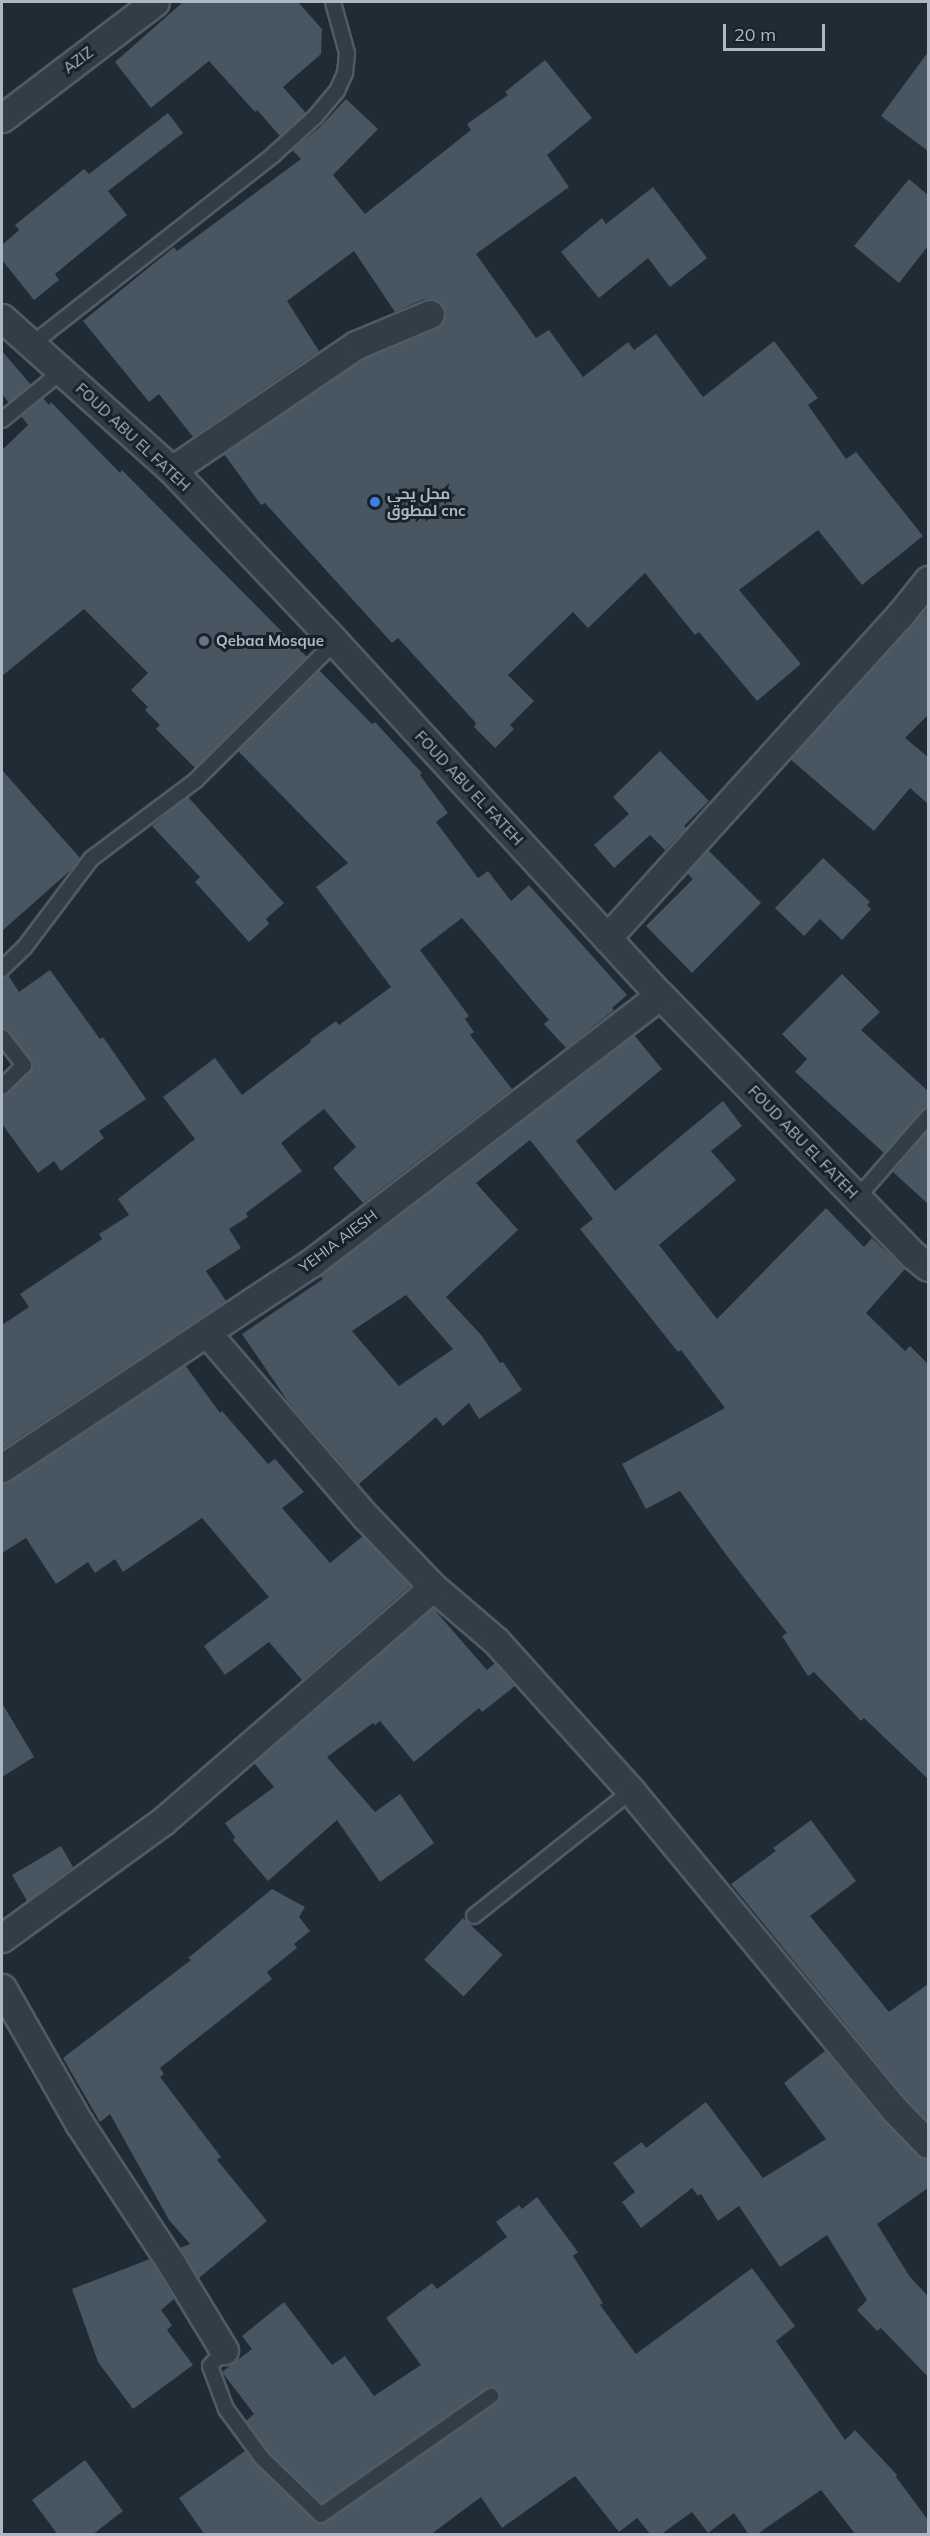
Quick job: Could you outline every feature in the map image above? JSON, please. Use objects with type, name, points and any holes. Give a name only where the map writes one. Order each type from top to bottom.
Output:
[{"type":"street","name":"AZIZ","points":[[2,118],[155,2]]},
{"type":"street","points":[[172,470],[356,345],[430,314]]},
{"type":"street","name":"FOUD ABU EL FATEH","points":[[2,318],[172,470],[335,642],[660,995],[913,1256],[928,1267]]},
{"type":"street","points":[[607,938],[927,584]]},
{"type":"street","name":"YEHIA AIESH","points":[[2,1468],[311,1263],[660,995]]},
{"type":"street","points":[[207,1332],[366,1517],[433,1587],[496,1641],[631,1791],[893,2108],[928,2144]]},
{"type":"street","points":[[2,1938],[163,1821],[433,1587]]},
{"type":"street","points":[[2,1988],[79,2123],[171,2263],[224,2350]]},
{"type":"lane","points":[[31,345],[273,155],[315,117],[337,91],[345,73],[347,53],[333,2]]},
{"type":"lane","points":[[2,420],[62,371]]},
{"type":"lane","points":[[2,969],[24,948],[91,859],[195,781],[335,642]]},
{"type":"lane","points":[[2,1037],[24,1065],[2,1087]]},
{"type":"lane","points":[[857,1198],[928,1117]]},
{"type":"lane","points":[[474,1916],[631,1791]]},
{"type":"lane","points":[[224,2350],[210,2366],[226,2409],[262,2458],[321,2515],[491,2396]]},
{"type":"building","points":[[183,2],[298,2],[322,29],[321,54],[283,87],[306,113],[280,136],[209,61],[151,108],[115,62]]},
{"type":"building","points":[[928,52],[928,151],[881,116]]},
{"type":"building","points":[[545,60],[592,118],[547,155],[569,187],[476,254],[536,338],[549,330],[583,377],[628,342],[634,350],[656,334],[703,397],[774,341],[818,398],[808,405],[846,459],[856,452],[923,536],[862,585],[818,530],[739,590],[801,664],[757,701],[699,632],[695,635],[645,573],[588,628],[573,612],[508,675],[534,701],[510,725],[514,729],[495,748],[474,727],[476,723],[398,638],[392,643],[265,503],[261,505],[224,454],[364,359],[437,328],[443,323],[446,315],[440,302],[424,299],[395,312],[354,251],[287,301],[319,351],[193,437],[159,394],[149,402],[83,321],[174,247],[177,251],[301,159],[292,150],[319,128],[346,99],[378,129],[333,175],[365,214],[471,130],[467,124],[508,95],[505,92]]},
{"type":"building","points":[[168,113],[183,133],[108,191],[127,215],[55,274],[59,280],[34,300],[2,260],[2,245],[19,230],[15,225],[84,169],[89,174]]},
{"type":"building","points":[[909,179],[928,195],[928,246],[899,283],[854,246]]},
{"type":"building","points":[[653,187],[707,258],[670,287],[648,258],[599,298],[561,252],[602,218],[606,224]]},
{"type":"building","points":[[2,351],[31,385],[9,403],[2,394]]},
{"type":"building","points":[[43,398],[49,405],[51,402],[120,473],[122,470],[307,657],[195,768],[156,729],[160,725],[145,710],[148,707],[131,690],[148,673],[84,609],[2,676],[2,450],[28,425],[21,416]]},
{"type":"building","points":[[928,608],[928,715],[905,738],[928,757],[928,804],[910,788],[874,831],[790,759]]},
{"type":"building","points":[[319,670],[372,724],[375,722],[422,773],[420,775],[448,813],[436,822],[478,878],[488,871],[511,901],[529,885],[627,995],[612,1008],[614,1010],[566,1048],[544,1024],[549,1020],[462,918],[420,950],[469,1016],[465,1019],[474,1032],[470,1035],[512,1089],[363,1203],[333,1168],[356,1147],[324,1109],[281,1143],[302,1171],[246,1213],[248,1217],[229,1229],[241,1248],[206,1271],[226,1301],[2,1449],[2,1325],[29,1307],[20,1294],[102,1239],[99,1234],[129,1215],[118,1199],[195,1139],[163,1097],[215,1058],[242,1095],[336,1021],[339,1025],[391,987],[316,887],[348,863],[238,751]]},
{"type":"building","points":[[660,751],[709,801],[684,826],[686,828],[665,850],[650,835],[614,868],[594,845],[629,814],[613,797]]},
{"type":"building","points":[[2,770],[80,858],[72,869],[2,931]]},
{"type":"building","points":[[188,797],[284,903],[266,919],[269,924],[249,942],[195,882],[200,877],[152,826]]},
{"type":"building","points":[[708,850],[761,903],[692,973],[646,926],[693,879],[687,873]]},
{"type":"building","points":[[823,858],[870,902],[867,905],[871,909],[842,940],[820,919],[804,936],[775,908]]},
{"type":"building","points":[[50,970],[100,1039],[103,1037],[146,1099],[99,1131],[104,1138],[61,1171],[54,1161],[38,1173],[2,1124],[2,1096],[30,1071],[33,1064],[9,1031],[2,1028],[2,978],[8,975],[19,992]]},
{"type":"building","points":[[842,974],[880,1012],[861,1030],[928,1091],[928,1108],[921,1111],[884,1153],[795,1072],[807,1059],[782,1034]]},
{"type":"building","points":[[634,1035],[662,1069],[576,1141],[615,1191],[723,1101],[742,1126],[711,1151],[736,1180],[659,1245],[717,1319],[826,1208],[864,1247],[872,1238],[905,1269],[866,1313],[905,1351],[910,1346],[928,1364],[928,1779],[864,1718],[861,1721],[814,1672],[808,1676],[782,1636],[787,1633],[680,1491],[646,1509],[622,1464],[725,1408],[681,1350],[678,1352],[580,1229],[593,1219],[530,1140],[476,1183],[518,1230],[446,1297],[482,1336],[522,1390],[479,1419],[469,1403],[443,1426],[436,1417],[359,1484],[289,1403],[242,1334],[323,1279],[321,1276]],"holes":[[[406,1295],[453,1349],[399,1386],[352,1331]]]},
{"type":"building","points":[[928,1130],[928,1204],[893,1172]]},
{"type":"building","points":[[185,1365],[220,1413],[222,1411],[268,1464],[275,1459],[304,1492],[282,1508],[330,1563],[363,1536],[410,1586],[302,1680],[269,1642],[225,1675],[204,1646],[269,1597],[202,1518],[123,1572],[115,1559],[95,1573],[88,1562],[56,1584],[26,1538],[2,1553],[2,1484],[11,1481]]},
{"type":"building","points":[[433,1608],[487,1670],[495,1663],[515,1686],[482,1712],[479,1708],[414,1762],[380,1721],[375,1725],[373,1723],[327,1757],[375,1812],[400,1794],[434,1843],[380,1882],[337,1820],[268,1881],[233,1840],[235,1837],[225,1823],[274,1787],[254,1763]]},
{"type":"building","points":[[2,1703],[34,1757],[2,1777]]},
{"type":"building","points":[[811,1820],[856,1881],[810,1916],[889,2012],[928,1984],[928,2122],[731,1884],[776,1851],[773,1848]]},
{"type":"building","points":[[61,1846],[73,1867],[27,1901],[12,1875]]},
{"type":"building","points":[[272,1889],[305,1907],[299,1917],[310,1931],[294,1944],[297,1948],[267,1972],[272,1979],[160,2068],[164,2074],[160,2077],[221,2157],[217,2160],[267,2221],[199,2278],[180,2248],[190,2244],[169,2220],[110,2114],[100,2122],[63,2058],[191,1960],[188,1958]]},
{"type":"building","points":[[463,1918],[502,1955],[464,1997],[424,1960]]},
{"type":"building","points":[[825,2051],[882,2119],[917,2155],[928,2159],[928,2188],[877,2224],[910,2277],[928,2296],[928,2377],[881,2328],[877,2331],[857,2310],[867,2300],[827,2235],[780,2267],[739,2206],[718,2221],[701,2194],[698,2196],[692,2188],[641,2228],[622,2202],[635,2192],[613,2163],[642,2142],[646,2148],[706,2102],[763,2178],[826,2139],[784,2083]]},
{"type":"building","points":[[537,2197],[578,2252],[573,2256],[603,2303],[600,2305],[636,2354],[752,2268],[795,2326],[776,2341],[845,2440],[855,2430],[897,2475],[896,2477],[928,2520],[928,2535],[856,2535],[821,2490],[756,2535],[749,2535],[734,2513],[708,2533],[692,2512],[660,2535],[651,2535],[637,2518],[619,2532],[575,2476],[502,2528],[481,2497],[430,2535],[205,2535],[179,2498],[245,2451],[315,2521],[323,2524],[497,2403],[500,2396],[498,2390],[491,2387],[486,2389],[322,2503],[269,2452],[246,2421],[254,2414],[222,2372],[252,2349],[242,2336],[284,2302],[332,2365],[345,2356],[374,2396],[421,2365],[386,2318],[432,2283],[437,2289],[507,2237],[496,2222],[519,2205],[522,2209]]},
{"type":"building","points":[[150,2259],[174,2299],[161,2310],[172,2325],[167,2330],[193,2365],[133,2409],[98,2362],[72,2289]]},
{"type":"building","points":[[85,2460],[123,2511],[92,2535],[58,2535],[32,2500]]},
{"type":"place","name":"محل يحي لمطوق cnc","points":[[375,502]]},
{"type":"place","name":"Qebaa Mosque","points":[[204,641]]}]
